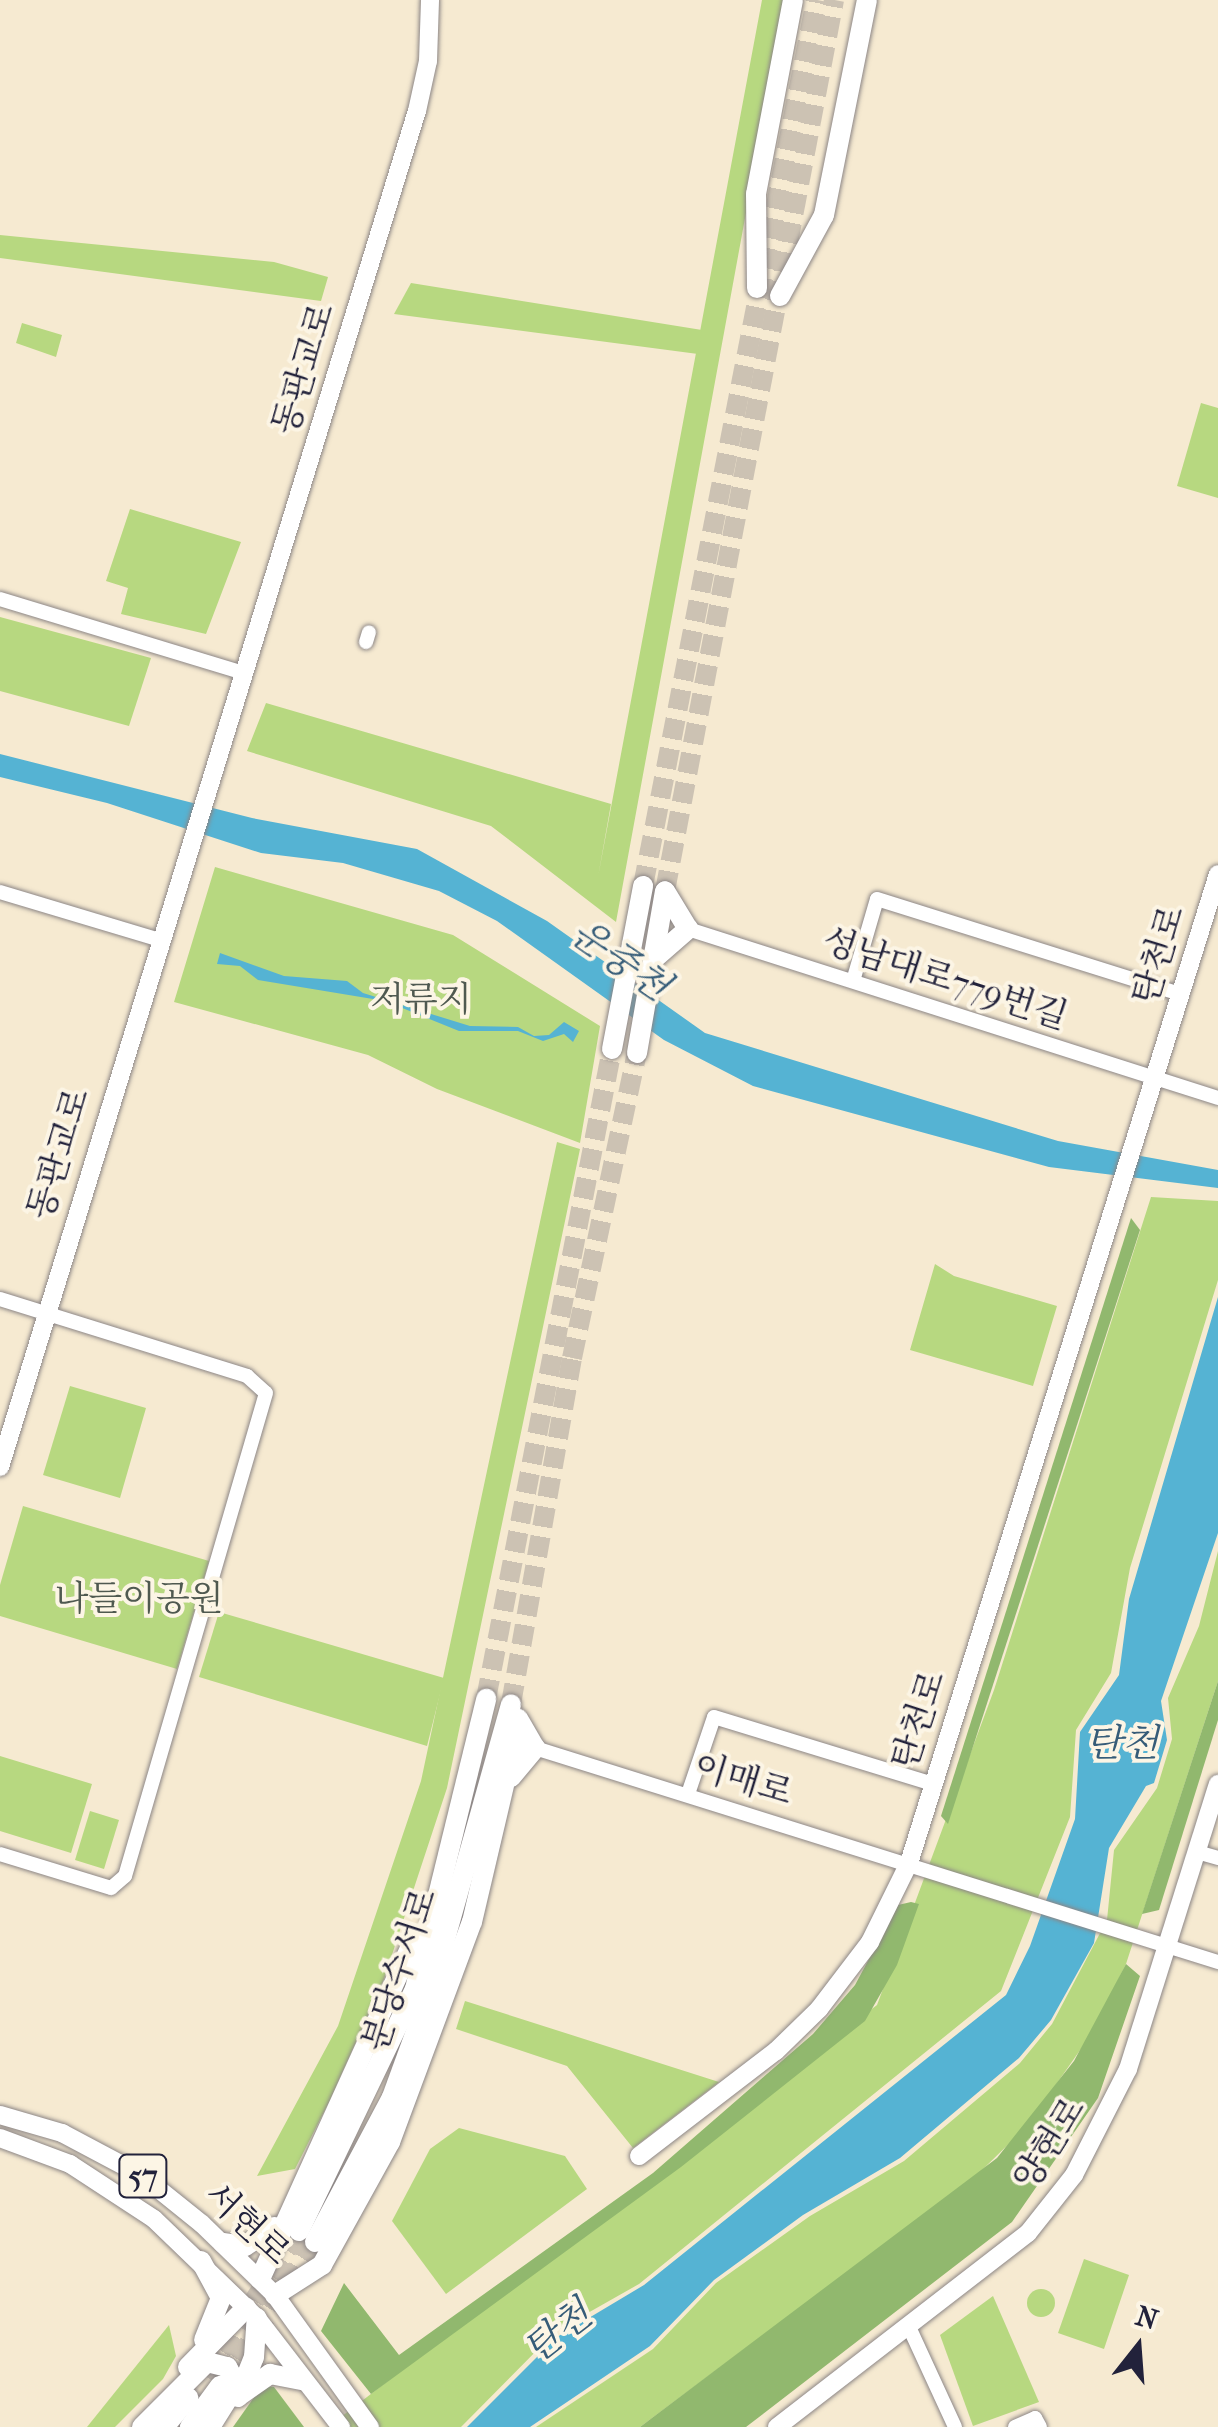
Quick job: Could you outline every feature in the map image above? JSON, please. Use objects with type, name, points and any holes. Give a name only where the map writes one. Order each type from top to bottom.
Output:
[{"type":"highway","points":[[756,288],[756,194],[793,0]]},
{"type":"highway","points":[[780,296],[824,216],[867,0]]},
{"type":"highway","points":[[614,1038],[643,886]]},
{"type":"highway","points":[[638,1048],[652,962],[663,933],[666,891],[688,929],[663,933]]},
{"type":"highway","points":[[190,2427],[300,2229],[404,1975],[486,1700]]},
{"type":"highway","points":[[506,1788],[534,1748],[515,1706]]},
{"type":"highway","points":[[259,2300],[322,2265],[390,2142],[472,1922],[506,1788],[515,1706]]},
{"type":"highway","name":"분당수서로","points":[[300,2229],[392,2096],[429,1996],[515,1706]]},
{"type":"highway","points":[[224,2243],[260,2241],[300,2229]]},
{"type":"highway","points":[[201,2261],[221,2298],[213,2427]]},
{"type":"highway","points":[[133,2427],[254,2357],[259,2300]]},
{"type":"highway","points":[[142,2427],[207,2362],[227,2367],[237,2384],[213,2427]]},
{"type":"highway","points":[[164,2427],[214,2380],[270,2374],[302,2380]]},
{"type":"main road","name":"동판교로","points":[[0,1467],[157,939],[219,754],[420,100],[430,0]]},
{"type":"main road","name":"탄천로","points":[[639,2156],[776,2051],[820,2009],[870,1942],[909,1863],[1218,874]]},
{"type":"main road","name":"양현로","points":[[777,2427],[1028,2233],[1074,2174],[1122,2083],[1171,1947],[1218,1784]]},
{"type":"main road","name":"서현로","points":[[0,2115],[62,2133],[142,2174],[224,2243],[302,2380],[336,2420]]},
{"type":"main road","name":"서현로","points":[[0,2138],[49,2154],[106,2184],[201,2261],[259,2300],[370,2427]]},
{"type":"street","points":[[0,599],[244,673]]},
{"type":"street","points":[[0,892],[157,939]]},
{"type":"street","points":[[853,981],[878,900],[1181,994]]},
{"type":"street","name":"성남대로779번길","points":[[688,929],[1218,1098]]},
{"type":"street","points":[[0,1299],[247,1376],[266,1393],[124,1876],[111,1888],[0,1854]]},
{"type":"street","points":[[688,1794],[714,1718],[933,1784]]},
{"type":"street","name":"이매로","points":[[534,1748],[1171,1947]]},
{"type":"street","points":[[1197,1852],[1218,1858]]},
{"type":"street","points":[[1171,1947],[1218,1962]]},
{"type":"street","points":[[909,2327],[955,2427]]},
{"type":"street","points":[[1015,2427],[1035,2418],[1040,2427]]},
{"type":"green space","points":[[762,0],[785,0],[616,922],[491,826],[247,751],[266,703],[611,804],[598,877]]},
{"type":"green space","points":[[0,235],[274,262],[328,277],[321,301],[0,258]]},
{"type":"green space","points":[[411,283],[702,330],[698,354],[394,314]]},
{"type":"green space","points":[[22,323],[62,335],[56,357],[16,343]]},
{"type":"green space","points":[[1201,403],[1218,408],[1218,498],[1177,486]]},
{"type":"green space","points":[[130,509],[241,542],[206,634],[121,614],[128,588],[106,581]]},
{"type":"green space","points":[[0,617],[151,658],[129,726],[0,691]]},
{"type":"green space","name":"저류지","points":[[215,867],[453,935],[600,1026],[580,1143],[437,1089],[368,1055],[174,1002]]},
{"type":"green space","points":[[557,1142],[580,1149],[447,1788],[384,1979],[329,2102],[295,2169],[257,2176],[338,2026],[421,1781]]},
{"type":"green space","points":[[1151,1197],[1218,1201],[1218,1280],[1130,1568],[1111,1673],[1076,1730],[1070,1817],[1001,1991],[639,2284],[556,2331],[461,2427],[328,2427],[877,2005],[994,1690]]},
{"type":"green space","points":[[1131,1218],[1140,1230],[948,1824],[941,1816]]},
{"type":"green space","points":[[935,1264],[954,1276],[1057,1306],[1033,1386],[910,1350]]},
{"type":"green space","points":[[70,1386],[146,1408],[120,1498],[43,1475]]},
{"type":"green space","name":"나들이공원","points":[[23,1506],[209,1561],[177,1669],[0,1616],[0,1585]]},
{"type":"green space","points":[[1218,1551],[1218,1681],[1126,1964],[1092,2033],[1027,2126],[975,2177],[640,2427],[536,2427],[653,2349],[716,2283],[810,2216],[904,2161],[1020,2063],[1052,2024],[1107,1920],[1114,1850],[1157,1788],[1172,1739],[1168,1698],[1199,1626]]},
{"type":"green space","points":[[219,1612],[444,1678],[427,1746],[199,1677]]},
{"type":"green space","points":[[1218,1681],[1218,1720],[1159,1910],[1142,1914]]},
{"type":"green space","points":[[0,1756],[92,1784],[71,1853],[0,1831]]},
{"type":"green space","points":[[90,1811],[119,1820],[104,1869],[75,1860]]},
{"type":"green space","points":[[919,1904],[897,1965],[865,2021],[681,2167],[371,2394],[321,2331],[344,2283],[399,2355],[653,2173],[813,2034],[855,1985],[898,1905]]},
{"type":"green space","points":[[1126,1964],[1140,1976],[1098,2098],[1012,2222],[746,2427],[640,2427],[997,2158],[1074,2061]]},
{"type":"green space","points":[[465,2001],[719,2082],[633,2148],[567,2066],[456,2029]]},
{"type":"green space","points":[[459,2128],[565,2156],[587,2189],[446,2294],[392,2221],[430,2149]]},
{"type":"green space","points":[[1084,2259],[1129,2275],[1104,2349],[1058,2333]]},
{"type":"green space","points":[[1041,2289],[1051,2293],[1055,2303],[1051,2313],[1041,2317],[1031,2313],[1027,2303],[1031,2293]]},
{"type":"green space","points":[[993,2296],[1039,2402],[973,2426],[940,2335]]},
{"type":"green space","points":[[169,2325],[176,2356],[163,2379],[115,2427],[87,2427]]},
{"type":"green space","points":[[262,2386],[274,2387],[304,2427],[233,2427]]},
{"type":"water","points":[[0,754],[252,818],[417,849],[547,921],[705,1033],[1058,1141],[1218,1170],[1218,1188],[1049,1167],[753,1086],[664,1040],[497,921],[439,891],[343,863],[261,853],[107,803],[0,777]]},
{"type":"water","points":[[220,953],[284,976],[347,981],[363,993],[470,1026],[518,1027],[534,1036],[549,1035],[564,1022],[579,1031],[573,1042],[564,1034],[543,1041],[518,1031],[459,1031],[385,1001],[258,980],[240,966],[217,964]]},
{"type":"water","name":"탄천","points":[[1218,1297],[1218,1533],[1161,1701],[1167,1740],[1154,1783],[1146,1786],[1109,1848],[1094,1943],[1051,2020],[1019,2058],[900,2158],[803,2215],[714,2280],[650,2346],[530,2427],[467,2427],[557,2337],[644,2285],[1006,1995],[1030,1946],[1075,1819],[1080,1732],[1119,1675],[1129,1599]]},
{"type":"tunnel","points":[[643,886],[816,0]]},
{"type":"tunnel","points":[[665,891],[834,0]]},
{"type":"tunnel","points":[[486,1699],[612,1049]]},
{"type":"tunnel","points":[[511,1704],[572,1358],[637,1053]]},
{"type":"tunnel","points":[[205,2376],[299,2231]]},
{"type":"tunnel","points":[[222,2385],[315,2242]]},
{"type":"water label","name":"운중천","points":[[620,960]]}]
